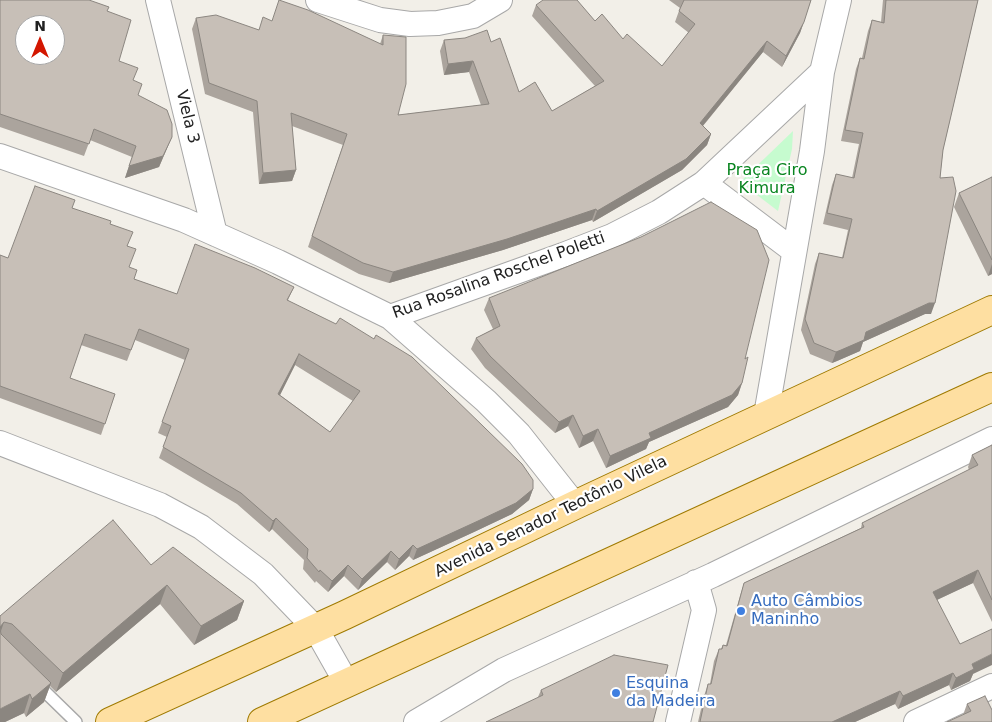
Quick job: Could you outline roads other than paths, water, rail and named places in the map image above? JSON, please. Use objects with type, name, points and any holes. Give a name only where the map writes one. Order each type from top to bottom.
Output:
[{"type":"main road","name":"Avenida Senador Teotônio Vilela","points":[[110,722],[316,629],[575,505],[992,310]]},
{"type":"main road","points":[[262,722],[992,387]]},
{"type":"street","name":"Viela 3","points":[[158,0],[215,234]]},
{"type":"street","points":[[318,0],[380,20],[410,24],[438,23],[473,16],[500,0]]},
{"type":"street","points":[[766,415],[822,72],[839,0]]},
{"type":"street","name":"Rua Rosalina Roschel Poletti","points":[[0,156],[184,220],[390,318],[612,236],[659,212],[704,183],[822,72]]},
{"type":"street","points":[[704,183],[794,251]]},
{"type":"street","points":[[390,318],[450,368],[519,434],[575,505]]},
{"type":"street","points":[[416,722],[504,670],[696,582],[992,439]]},
{"type":"street","points":[[0,443],[160,505],[200,527],[263,574],[316,629],[332,653],[346,682]]},
{"type":"street","points":[[678,722],[704,610],[696,582]]},
{"type":"street","points":[[916,722],[992,686]]},
{"type":"lane","points":[[28,675],[76,722]]},
{"type":"place","name":"Auto Câmbios Maninho","points":[[741,611]]},
{"type":"place","name":"Esquina da Madeira","points":[[616,693]]},
{"type":"park label","name":"Praça Ciro Kimura","points":[[767,180]]}]
